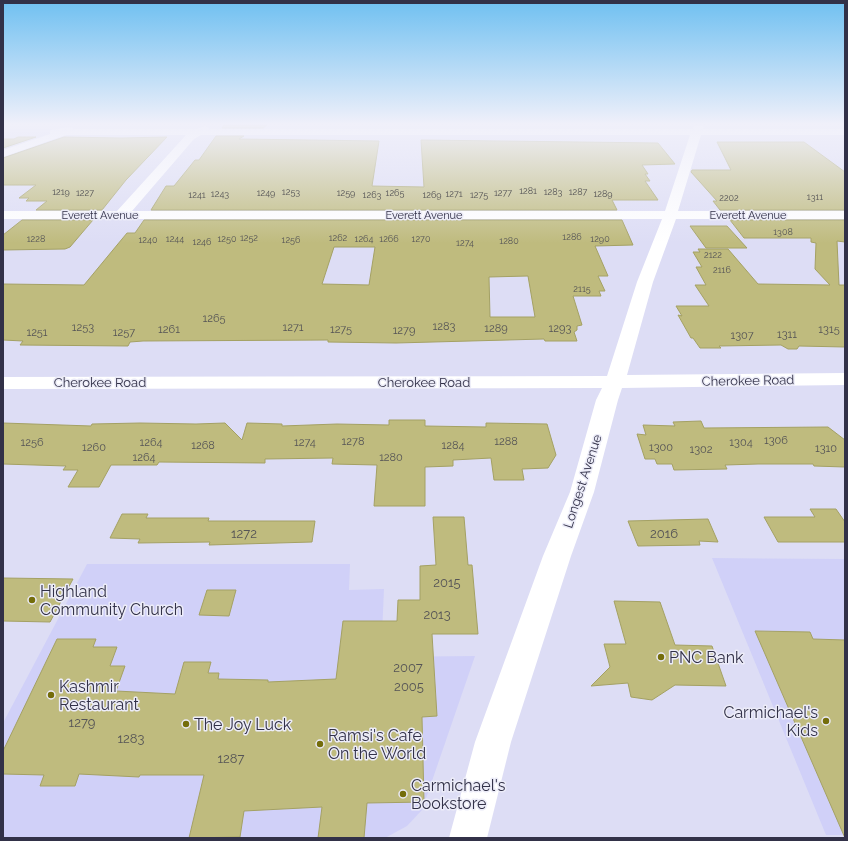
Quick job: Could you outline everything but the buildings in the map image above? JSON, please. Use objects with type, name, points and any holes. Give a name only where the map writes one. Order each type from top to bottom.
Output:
[{"type":"street","points":[[121,215],[166,164]]},
{"type":"street","name":"Longest Avenue","points":[[468,838],[494,742],[557,556],[582,492],[645,282],[671,215],[673,204],[686,164]]},
{"type":"street","name":"Everett Avenue","points":[[3,215],[845,215]]},
{"type":"street","name":"Cherokee Road","points":[[3,383],[614,382],[845,379]]},
{"type":"shaded area","points":[[712,558],[845,559],[845,835],[826,835]]},
{"type":"shaded area","points":[[87,564],[350,564],[349,590],[384,589],[381,657],[475,656],[422,810],[407,826],[385,838],[3,838],[3,723]]},
{"type":"place","name":"Highland Community Church","points":[[32,600]]},
{"type":"place","name":"PNC Bank","points":[[661,657]]},
{"type":"place","name":"Kashmir Restaurant","points":[[51,695]]},
{"type":"place","name":"Carmichael's Kids","points":[[826,721]]},
{"type":"place","name":"The Joy Luck","points":[[186,724]]},
{"type":"place","name":"Ramsi's Cafe On the World","points":[[320,744]]},
{"type":"place","name":"Carmichael's Bookstore","points":[[403,794]]}]
